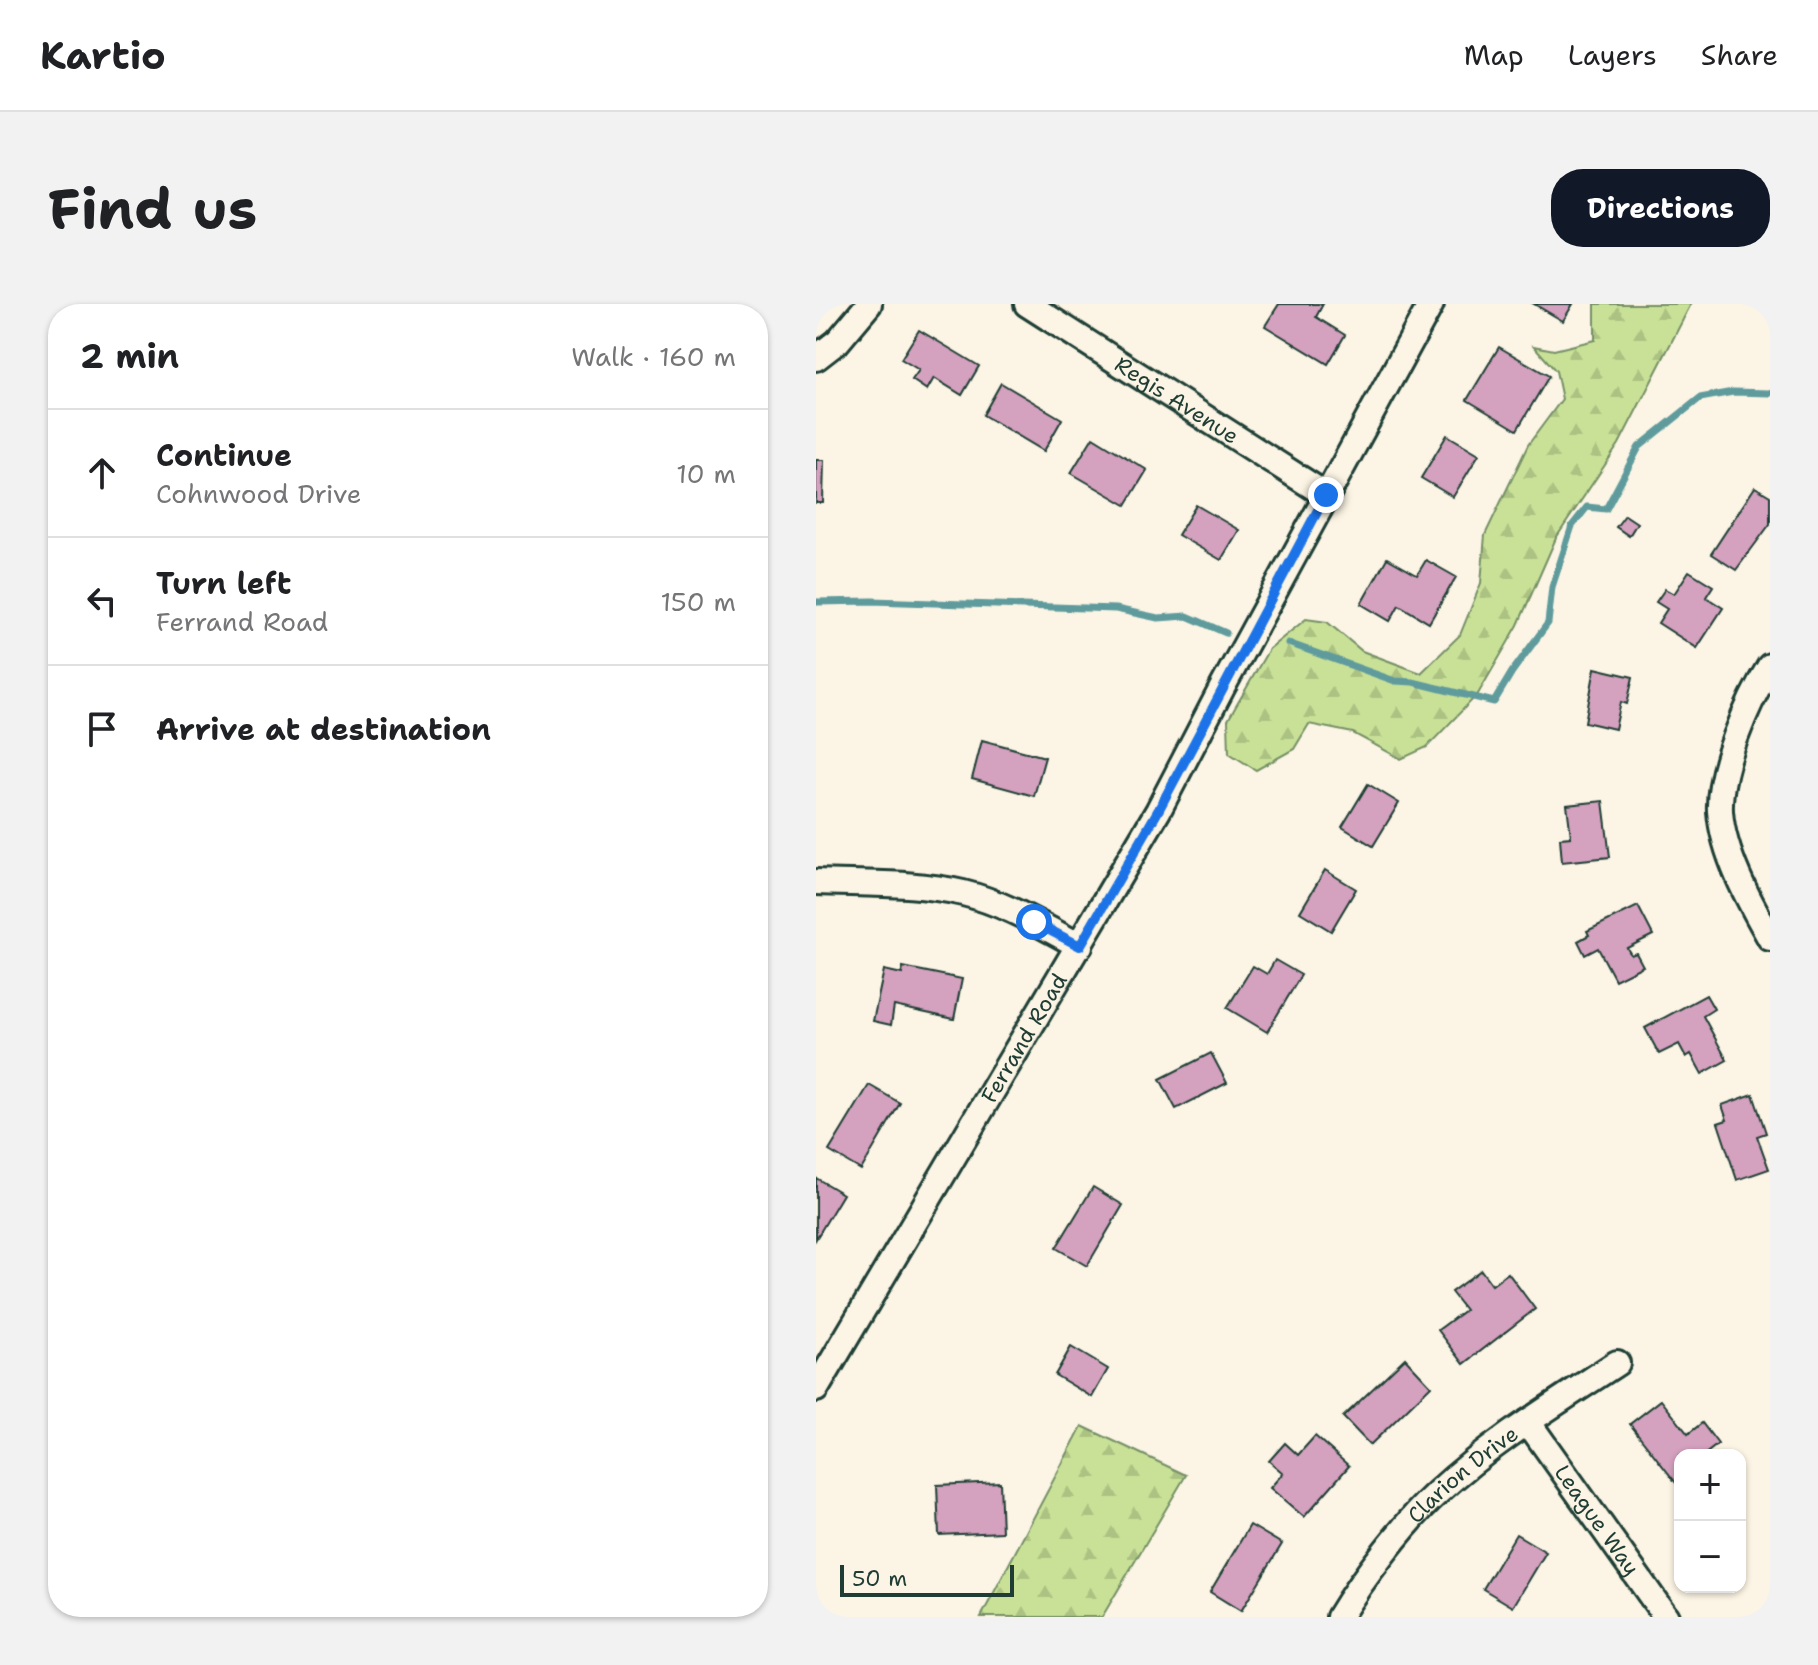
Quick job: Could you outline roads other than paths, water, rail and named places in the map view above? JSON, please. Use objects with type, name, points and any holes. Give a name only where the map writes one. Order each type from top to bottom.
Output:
[{"type":"street","points":[[816,358],[838,341],[869,304]]},
{"type":"street","name":"Regis Avenue","points":[[1027,304],[1326,495]]},
{"type":"street","name":"Ferrand Road","points":[[816,1389],[1158,811],[1431,304]]},
{"type":"street","points":[[1770,666],[1754,691],[1738,728],[1720,796],[1720,814],[1735,864],[1770,938]]},
{"type":"street","points":[[816,882],[930,888],[963,893],[997,903],[1080,946]]},
{"type":"street","name":"Clarion Drive","points":[[1339,1617],[1370,1572],[1428,1501],[1479,1457],[1617,1363]]},
{"type":"street","name":"League Way","points":[[1528,1422],[1666,1617]]},
{"type":"waterway","points":[[1288,643],[1395,681],[1413,682],[1494,702],[1548,623],[1552,587],[1572,526],[1587,507],[1606,509],[1639,447],[1700,398],[1733,392],[1770,393]]},
{"type":"waterway","points":[[816,602],[1116,609],[1158,618],[1187,616],[1226,633]]}]
